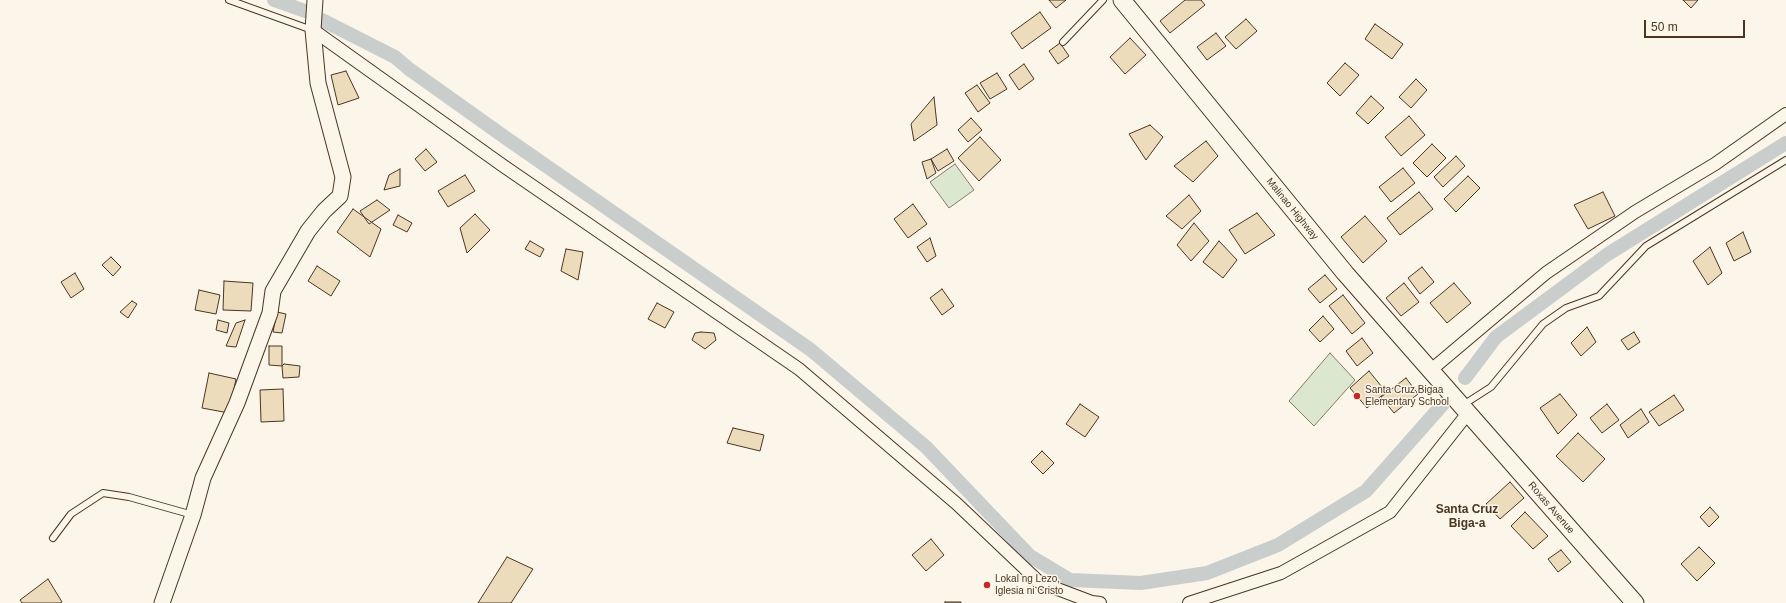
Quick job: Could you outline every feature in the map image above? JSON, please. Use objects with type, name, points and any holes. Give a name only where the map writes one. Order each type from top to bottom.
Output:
[{"type":"main road","name":"Malinao Highway","points":[[1122,0],[1344,273],[1465,410]]},
{"type":"main road","name":"Roxas Avenue","points":[[1465,410],[1635,603]]},
{"type":"street","points":[[162,603],[193,515],[204,478],[237,403],[270,313],[273,292],[308,231],[324,211],[340,196],[343,177],[318,83],[313,30],[315,0]]},
{"type":"street","points":[[313,30],[502,165],[798,369],[957,504],[1039,582],[1092,602],[1100,603]]},
{"type":"street","points":[[1430,370],[1546,273],[1635,212],[1715,164],[1786,114]]},
{"type":"street","points":[[1189,603],[1281,573],[1390,512],[1465,410]]},
{"type":"lane","points":[[229,0],[313,30]]},
{"type":"lane","points":[[1063,42],[1103,0]]},
{"type":"lane","points":[[1465,410],[1491,387],[1543,324],[1566,308],[1598,296],[1646,246],[1786,160]]},
{"type":"lane","points":[[53,538],[71,514],[103,493],[129,497],[193,515]]},
{"type":"green space","points":[[955,164],[974,190],[949,208],[930,182]]},
{"type":"green space","points":[[1330,353],[1355,380],[1314,426],[1289,401]]},
{"type":"building","points":[[1049,0],[1066,0],[1056,8]]},
{"type":"building","points":[[1185,0],[1201,0],[1205,5],[1170,33],[1160,21]]},
{"type":"building","points":[[1683,0],[1698,0],[1691,8]]},
{"type":"building","points":[[1040,12],[1051,28],[1022,49],[1011,33]]},
{"type":"building","points":[[1246,19],[1257,31],[1236,49],[1225,37]]},
{"type":"building","points":[[1375,24],[1403,44],[1392,59],[1365,39]]},
{"type":"building","points":[[1216,33],[1226,46],[1207,60],[1197,47]]},
{"type":"building","points":[[1130,38],[1146,55],[1125,74],[1110,57]]},
{"type":"building","points":[[1060,43],[1069,56],[1058,64],[1049,51]]},
{"type":"building","points":[[1345,63],[1359,75],[1340,96],[1327,83]]},
{"type":"building","points":[[1024,64],[1034,79],[1019,90],[1009,75]]},
{"type":"building","points":[[346,71],[359,98],[338,105],[331,75]]},
{"type":"building","points":[[997,73],[1007,89],[990,99],[980,83]]},
{"type":"building","points":[[1416,79],[1427,90],[1411,108],[1399,97]]},
{"type":"building","points":[[977,85],[990,103],[978,112],[965,93]]},
{"type":"building","points":[[1371,96],[1384,108],[1368,124],[1356,113]]},
{"type":"building","points":[[934,97],[937,125],[914,141],[911,124]]},
{"type":"building","points":[[1409,116],[1425,135],[1401,156],[1385,137]]},
{"type":"building","points":[[971,118],[982,130],[968,142],[958,130]]},
{"type":"building","points":[[1150,125],[1163,137],[1146,160],[1129,134]]},
{"type":"building","points":[[980,137],[1001,160],[979,181],[958,158]]},
{"type":"building","points":[[1206,141],[1218,156],[1193,182],[1174,166]]},
{"type":"building","points":[[1432,144],[1446,158],[1427,177],[1413,163]]},
{"type":"building","points":[[426,149],[437,162],[425,171],[415,159]]},
{"type":"building","points":[[947,149],[954,161],[938,171],[931,159]]},
{"type":"building","points":[[1456,156],[1465,166],[1443,187],[1434,177]]},
{"type":"building","points":[[931,159],[936,173],[927,179],[922,162]]},
{"type":"building","points":[[1403,168],[1415,183],[1391,202],[1379,187]]},
{"type":"building","points":[[400,169],[400,186],[384,190],[389,175]]},
{"type":"building","points":[[465,175],[475,191],[448,207],[438,191]]},
{"type":"building","points":[[1468,176],[1480,188],[1456,212],[1444,199]]},
{"type":"building","points":[[1419,192],[1433,209],[1400,235],[1387,218]]},
{"type":"building","points":[[1603,192],[1615,216],[1588,229],[1574,205]]},
{"type":"building","points":[[1189,195],[1201,211],[1182,229],[1166,216]]},
{"type":"building","points":[[377,200],[390,210],[369,224],[360,211]]},
{"type":"building","points":[[913,204],[927,224],[908,238],[894,219]]},
{"type":"building","points":[[353,209],[381,229],[370,257],[337,232]]},
{"type":"building","points":[[1257,213],[1275,235],[1245,254],[1229,230]]},
{"type":"building","points":[[475,214],[490,230],[467,253],[460,228]]},
{"type":"building","points":[[398,215],[412,223],[407,232],[393,225]]},
{"type":"building","points":[[1365,216],[1387,241],[1363,263],[1341,237]]},
{"type":"building","points":[[1194,223],[1209,241],[1191,261],[1177,245]]},
{"type":"building","points":[[1743,232],[1751,252],[1734,261],[1726,243]]},
{"type":"building","points":[[930,238],[936,256],[927,262],[917,247]]},
{"type":"building","points":[[530,241],[544,249],[540,257],[525,249]]},
{"type":"building","points":[[1219,241],[1237,260],[1223,278],[1203,262]]},
{"type":"building","points":[[1710,247],[1722,273],[1708,285],[1693,261]]},
{"type":"building","points":[[566,249],[583,252],[578,280],[561,271]]},
{"type":"building","points":[[111,257],[121,267],[113,276],[102,265]]},
{"type":"building","points":[[317,266],[340,281],[331,296],[308,281]]},
{"type":"building","points":[[1422,267],[1434,282],[1420,294],[1408,278]]},
{"type":"building","points":[[75,273],[84,289],[71,298],[61,282]]},
{"type":"building","points":[[1325,275],[1337,289],[1320,303],[1308,289]]},
{"type":"building","points":[[224,281],[253,283],[251,311],[223,310]]},
{"type":"building","points":[[1404,283],[1419,302],[1401,316],[1386,298]]},
{"type":"building","points":[[1454,283],[1471,303],[1447,323],[1430,303]]},
{"type":"building","points":[[942,289],[954,306],[942,315],[930,298]]},
{"type":"building","points":[[199,290],[220,295],[216,314],[195,310]]},
{"type":"building","points":[[1343,295],[1365,323],[1352,334],[1329,306]]},
{"type":"building","points":[[132,301],[137,304],[128,318],[120,312]]},
{"type":"building","points":[[657,303],[674,312],[665,328],[648,319]]},
{"type":"building","points":[[277,312],[286,314],[282,333],[273,332]]},
{"type":"building","points":[[1323,316],[1334,329],[1320,342],[1309,330]]},
{"type":"building","points":[[218,320],[229,323],[227,333],[216,330]]},
{"type":"building","points":[[245,320],[236,347],[226,346],[236,323]]},
{"type":"building","points":[[1587,327],[1596,342],[1581,356],[1571,343]]},
{"type":"building","points":[[1634,332],[1640,342],[1628,350],[1621,340]]},
{"type":"building","points":[[695,333],[714,333],[716,340],[705,349],[692,340]]},
{"type":"building","points":[[1362,338],[1373,353],[1357,366],[1346,351]]},
{"type":"building","points":[[269,346],[282,346],[282,366],[269,365]]},
{"type":"building","points":[[284,364],[300,366],[299,377],[283,378],[282,366]]},
{"type":"building","points":[[1369,371],[1386,392],[1367,408],[1350,388]]},
{"type":"building","points":[[209,373],[236,379],[229,413],[202,408]]},
{"type":"building","points":[[1406,378],[1418,394],[1394,413],[1381,397]]},
{"type":"building","points":[[283,389],[284,421],[261,422],[260,390]]},
{"type":"building","points":[[1560,394],[1577,415],[1558,434],[1540,408]]},
{"type":"building","points":[[1674,395],[1684,410],[1659,426],[1649,412]]},
{"type":"building","points":[[1080,404],[1099,417],[1085,437],[1066,424]]},
{"type":"building","points":[[1607,404],[1619,420],[1602,433],[1590,418]]},
{"type":"building","points":[[1641,409],[1649,422],[1628,438],[1620,425]]},
{"type":"building","points":[[733,428],[764,435],[760,451],[727,443]]},
{"type":"building","points":[[1578,433],[1605,459],[1583,482],[1556,456]]},
{"type":"building","points":[[1042,451],[1054,463],[1043,474],[1031,462]]},
{"type":"building","points":[[1510,482],[1524,498],[1500,519],[1486,504]]},
{"type":"building","points":[[1710,507],[1719,517],[1709,527],[1700,517]]},
{"type":"building","points":[[1525,512],[1548,536],[1533,549],[1511,526]]},
{"type":"building","points":[[931,539],[944,555],[926,571],[912,555]]},
{"type":"building","points":[[1699,547],[1715,563],[1697,581],[1681,564]]},
{"type":"building","points":[[1561,550],[1571,562],[1558,572],[1548,559]]},
{"type":"building","points":[[507,557],[533,569],[511,603],[478,603]]},
{"type":"building","points":[[48,579],[62,602],[22,603],[20,600]]},
{"type":"building","points":[[961,602],[961,603],[945,603]]},
{"type":"waterway","points":[[274,0],[305,11]]},
{"type":"waterway","points":[[322,20],[395,57],[409,69],[506,138],[811,350],[926,447],[1030,556],[1070,580],[1141,583],[1207,573],[1278,545],[1366,491],[1443,404]]},
{"type":"waterway","points":[[1465,378],[1496,337],[1608,254],[1786,143]]},
{"type":"place","name":"Santa Cruz Bigaa Elementary School","points":[[1357,396]]},
{"type":"place","name":"Lokal ng Lezo, Iglesia ni Cristo","points":[[987,585]]},
{"type":"district","name":"Santa Cruz Biga-a","points":[[1467,517]]}]
